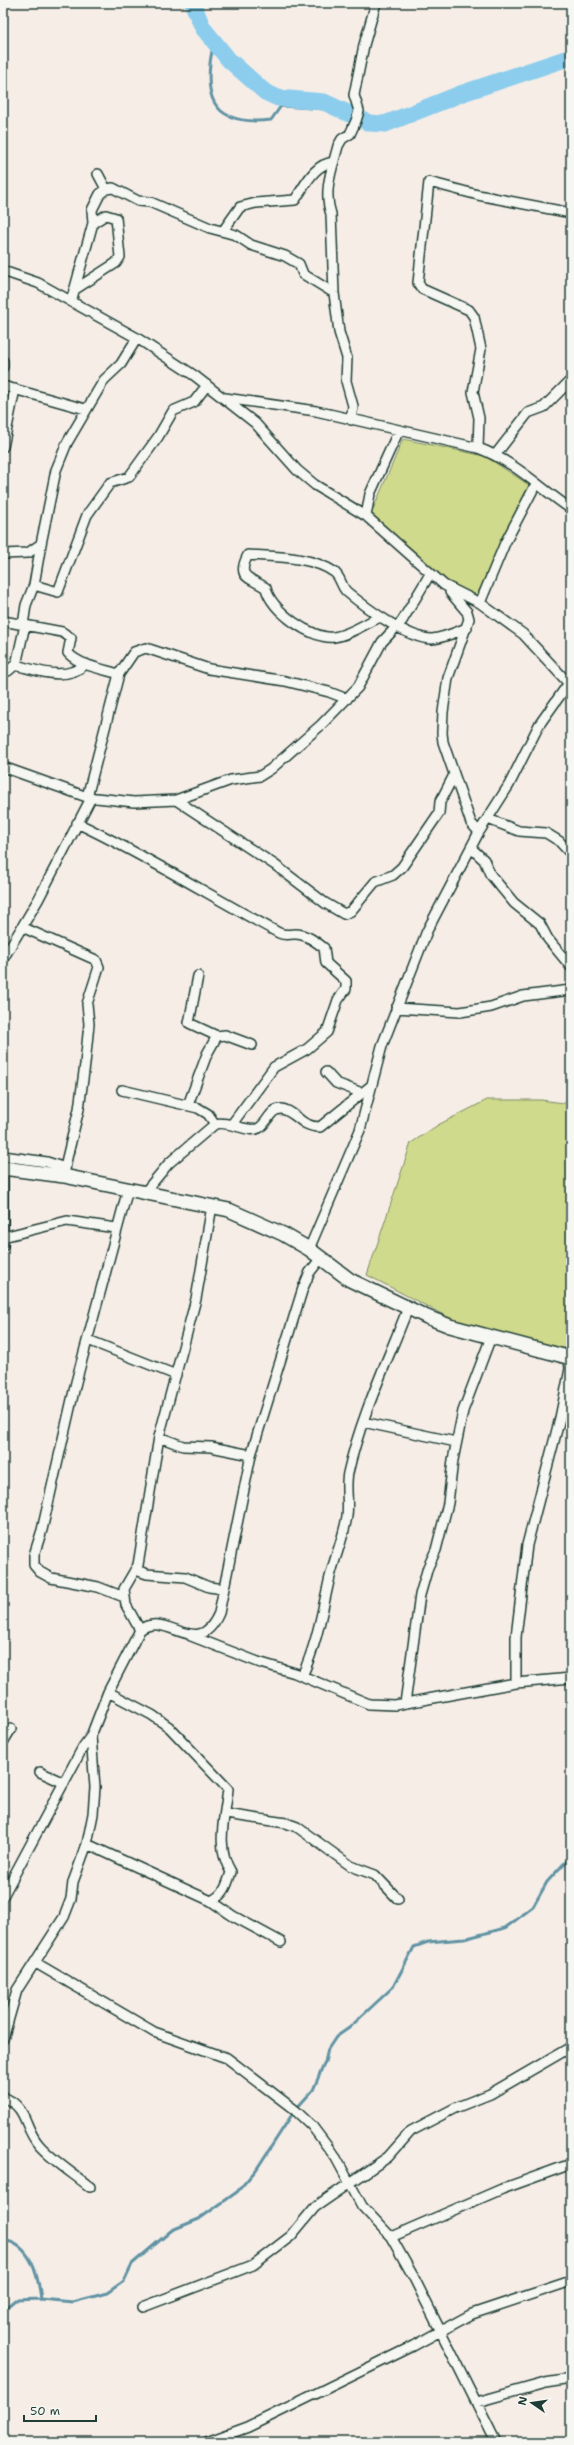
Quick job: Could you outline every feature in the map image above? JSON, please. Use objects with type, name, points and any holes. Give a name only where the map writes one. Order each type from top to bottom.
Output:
[{"type":"street","points":[[352,420],[353,406],[346,381],[347,358],[339,332],[334,293],[330,214],[327,202],[334,162],[342,139],[350,134],[359,111],[354,95],[364,45],[376,3]]},
{"type":"street","points":[[223,231],[240,207],[256,203],[295,200],[309,178],[324,163],[334,162]]},
{"type":"street","points":[[98,174],[106,189]]},
{"type":"street","points":[[478,448],[480,418],[473,392],[481,349],[474,317],[469,310],[422,289],[418,283],[429,182],[478,195],[571,214]]},
{"type":"street","points":[[71,302],[93,223],[92,210],[100,194],[106,189],[113,188],[138,201],[150,202],[210,228],[223,231],[251,245],[285,256],[299,264],[302,274],[334,293]]},
{"type":"street","points":[[74,290],[116,263],[120,256],[116,218],[106,215],[93,223]]},
{"type":"street","points":[[3,271],[34,281],[137,338],[207,385],[255,423],[303,475],[366,516],[444,585],[467,612],[469,619],[467,628],[448,678],[443,712],[443,742],[471,823],[479,832]]},
{"type":"street","points":[[3,670],[8,672],[16,665],[24,625],[26,605],[34,585],[56,470],[66,443],[85,409],[104,380],[121,364],[137,338]]},
{"type":"street","points":[[3,360],[3,367]]},
{"type":"street","points":[[496,454],[528,412],[544,407],[571,380]]},
{"type":"street","points":[[34,585],[58,592],[87,515],[110,483],[129,477],[158,437],[173,411],[194,402],[207,385]]},
{"type":"street","points":[[3,386],[85,409]]},
{"type":"street","points":[[3,447],[15,389]]},
{"type":"street","points":[[224,398],[280,405],[478,448],[496,454],[517,467],[536,484],[571,509]]},
{"type":"street","points":[[366,516],[370,494],[399,430]]},
{"type":"street","points":[[480,603],[505,544],[536,484]]},
{"type":"street","points":[[3,554],[28,553],[41,544]]},
{"type":"street","points":[[380,617],[335,637],[326,637],[301,627],[286,617],[268,598],[266,588],[258,582],[249,580],[245,575],[245,560],[248,555],[292,558],[335,572],[346,592],[396,627],[422,637],[432,639],[467,628]]},
{"type":"street","points":[[3,767],[89,797],[147,803],[176,800],[231,780],[260,776],[271,769],[321,725],[364,678],[382,642],[396,627],[430,574]]},
{"type":"street","points":[[309,1249],[360,1130],[382,1046],[427,931],[479,832],[509,785],[539,725],[570,683],[523,634],[480,603],[444,585]]},
{"type":"street","points":[[3,621],[68,634],[71,638],[68,653],[86,664],[119,674]]},
{"type":"street","points":[[3,959],[78,823],[89,797],[119,674],[134,652],[146,648],[210,670],[285,681],[329,692],[346,699]]},
{"type":"street","points":[[16,665],[60,675],[77,671],[86,664]]},
{"type":"street","points":[[176,800],[275,864],[325,904],[344,914],[351,911],[375,882],[393,875],[402,867],[439,812],[440,802],[454,775]]},
{"type":"street","points":[[488,819],[508,829],[546,833],[559,841],[571,854]]},
{"type":"street","points":[[78,823],[134,850],[212,897],[279,934],[287,936],[303,936],[314,940],[324,948],[326,963],[346,981],[346,989],[338,1000],[327,1032],[307,1049],[274,1067],[232,1124]]},
{"type":"street","points":[[471,848],[484,860],[490,874],[514,902],[540,924],[548,939],[571,967]]},
{"type":"street","points":[[22,927],[96,960],[100,967],[87,1004],[89,1024],[86,1064],[79,1109],[64,1172]]},
{"type":"street","points":[[198,976],[189,1023],[217,1036],[225,1035],[252,1045]]},
{"type":"street","points":[[396,1008],[460,1012],[491,1007],[523,996],[571,990]]},
{"type":"street","points":[[188,1105],[207,1054],[217,1036]]},
{"type":"street","points":[[326,1072],[336,1084],[362,1093]]},
{"type":"street","points":[[145,1192],[169,1163],[215,1124],[223,1122],[252,1130],[260,1128],[272,1112],[280,1109],[288,1110],[303,1124],[320,1127],[372,1085]]},
{"type":"street","points":[[122,1090],[188,1105],[208,1114],[215,1124]]},
{"type":"street","points":[[3,1156],[47,1162],[64,1172]]},
{"type":"street","points":[[3,1246],[3,1168],[64,1172],[128,1189],[212,1206],[259,1222],[309,1249],[350,1280],[408,1308],[450,1326],[570,1358],[570,1369],[560,1418],[527,1545],[516,1637],[516,1683]]},
{"type":"street","points":[[124,1597],[98,1587],[51,1578],[40,1572],[34,1565],[34,1555],[42,1530],[76,1382],[116,1228],[128,1189]]},
{"type":"street","points":[[140,1630],[124,1597],[124,1589],[136,1570],[159,1437],[196,1299],[212,1206]]},
{"type":"street","points":[[3,1237],[68,1221],[116,1228]]},
{"type":"street","points":[[188,1635],[199,1635],[209,1631],[219,1613],[250,1455],[302,1288],[310,1272],[321,1258]]},
{"type":"street","points":[[302,1676],[317,1640],[331,1575],[342,1540],[348,1515],[348,1475],[363,1422],[408,1308]]},
{"type":"street","points":[[405,1703],[420,1595],[428,1567],[436,1550],[448,1503],[456,1442],[463,1411],[491,1337]]},
{"type":"street","points":[[88,1340],[176,1375]]},
{"type":"street","points":[[363,1422],[456,1442]]},
{"type":"street","points":[[159,1437],[183,1446],[211,1447],[250,1455]]},
{"type":"street","points":[[136,1570],[147,1574],[185,1577],[209,1587],[224,1589]]},
{"type":"street","points":[[3,1896],[91,1736],[108,1692],[126,1660],[140,1630],[153,1624],[188,1635],[258,1662],[302,1676],[369,1704],[405,1703],[516,1683],[571,1678]]},
{"type":"street","points":[[108,1692],[152,1715],[169,1727],[228,1789],[221,1846],[223,1859],[231,1872],[226,1889],[219,1897],[212,1901]]},
{"type":"street","points":[[3,1742],[11,1729]]},
{"type":"street","points":[[3,2039],[17,1990],[36,1963],[64,1917],[87,1844],[93,1814],[95,1787],[91,1736]]},
{"type":"street","points":[[40,1772],[64,1783]]},
{"type":"street","points":[[226,1814],[286,1823],[296,1827],[351,1866],[375,1875],[398,1899]]},
{"type":"street","points":[[87,1844],[212,1901],[233,1916],[281,1942]]},
{"type":"street","points":[[36,1963],[154,2032],[222,2056],[234,2063],[296,2110],[312,2126],[336,2158],[362,2206],[391,2237],[413,2276],[477,2402],[494,2441]]},
{"type":"street","points":[[143,2307],[253,2265],[291,2236],[315,2207],[350,2185],[359,2176],[388,2157],[411,2131],[455,2108],[490,2094],[571,2047]]},
{"type":"street","points":[[3,2097],[15,2102],[20,2108],[39,2145],[90,2187]]},
{"type":"street","points":[[391,2237],[502,2189],[571,2164]]},
{"type":"street","points":[[207,2442],[248,2427],[413,2346],[477,2312],[571,2281]]},
{"type":"street","points":[[477,2402],[545,2383],[571,2379]]},
{"type":"green space","points":[[403,439],[485,456],[529,485],[477,595],[454,587],[403,546],[371,514]]},
{"type":"green space","points":[[487,1100],[541,1100],[571,1104],[571,1350],[461,1324],[367,1275],[411,1143],[438,1125]]},
{"type":"waterway","points":[[194,3],[194,7],[203,28],[229,60],[265,92],[278,98],[324,102],[369,123],[385,124],[463,93],[571,57]]},
{"type":"waterway","points":[[214,41],[210,60],[210,91],[214,103],[222,112],[234,118],[250,121],[271,120],[281,106],[340,110]]},
{"type":"waterway","points":[[3,2310],[15,2300],[41,2299],[73,2302],[107,2293],[124,2281],[132,2264],[172,2230],[199,2219],[237,2192],[256,2170],[295,2110],[313,2090],[325,2062],[328,2049],[336,2037],[349,2028],[393,1987],[414,1947],[428,1942],[464,1939],[505,1928],[533,1907],[547,1882],[571,1856]]},
{"type":"waterway","points":[[3,2240],[13,2243],[27,2254],[38,2280],[41,2299]]}]
